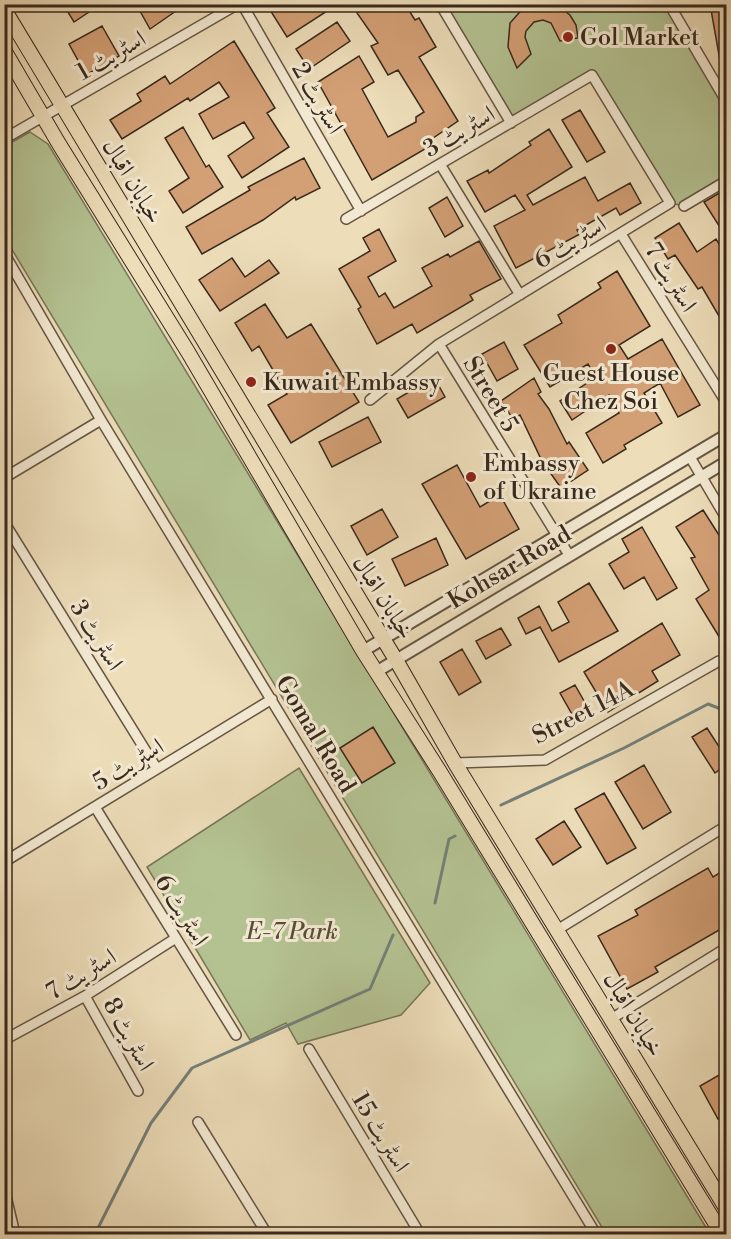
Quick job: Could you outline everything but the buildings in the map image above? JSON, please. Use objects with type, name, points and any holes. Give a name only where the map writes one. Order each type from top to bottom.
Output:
[{"type":"main road","name":"خیابان اقبال","points":[[4,9],[396,660],[455,763],[726,1208]]},
{"type":"main road","name":"خیابان اقبال","points":[[4,50],[188,352],[363,651],[722,1234]]},
{"type":"street","name":"اسٹریٹ 1","points":[[4,139],[238,4]]},
{"type":"street","name":"اسٹریٹ 2","points":[[242,4],[361,211]]},
{"type":"street","points":[[440,4],[511,123]]},
{"type":"street","points":[[669,4],[726,101]]},
{"type":"street","name":"اسٹریٹ 3","points":[[346,219],[592,75]]},
{"type":"street","name":"اسٹریٹ 6","points":[[370,400],[439,344],[670,203],[592,75]]},
{"type":"street","points":[[440,164],[520,295]]},
{"type":"street","points":[[684,206],[726,181]]},
{"type":"street","name":"اسٹریٹ 7","points":[[621,234],[726,402]]},
{"type":"street","name":"Gomal Road","points":[[4,254],[100,420],[596,1234]]},
{"type":"street","name":"Street 5","points":[[439,344],[568,555]]},
{"type":"street","points":[[4,478],[100,420]]},
{"type":"street","name":"Kohsar Road","points":[[363,651],[726,435]]},
{"type":"street","points":[[690,457],[726,518]]},
{"type":"street","name":"Kohsar Road","points":[[376,672],[726,462]]},
{"type":"street","name":"اسٹریٹ 3","points":[[4,522],[157,769]]},
{"type":"street","name":"Street 14A","points":[[455,763],[545,760],[719,661]]},
{"type":"street","name":"اسٹریٹ 5","points":[[4,862],[272,699]]},
{"type":"street","name":"اسٹریٹ 6","points":[[95,807],[236,1035]]},
{"type":"street","points":[[556,930],[726,826]]},
{"type":"street","name":"اسٹریٹ 7","points":[[4,1040],[85,996],[176,938]]},
{"type":"street","points":[[611,1019],[726,948]]},
{"type":"street","name":"اسٹریٹ 8","points":[[85,996],[138,1091]]},
{"type":"street","name":"اسٹریٹ 15","points":[[309,1049],[420,1234]]},
{"type":"street","points":[[198,1122],[267,1234]]},
{"type":"street","points":[[4,1188],[15,1234]]},
{"type":"green space","points":[[440,5],[669,5],[726,101],[726,181],[684,206],[670,203],[592,76],[511,123]]},
{"type":"green space","points":[[30,132],[48,144],[710,1234],[606,1234],[5,238],[5,146]]},
{"type":"green space","name":"E-7 Park","points":[[299,768],[430,983],[401,1015],[298,1044],[286,1023],[250,1040],[147,867]]},
{"type":"waterway","points":[[501,805],[624,748],[708,704],[726,711]]},
{"type":"waterway","points":[[435,903],[449,839],[455,836]]},
{"type":"waterway","points":[[95,1234],[151,1123],[192,1068],[370,989],[393,935]]},
{"type":"place","name":"Gol Market","points":[[568,37]]},
{"type":"place","name":"Guest House Chez Soi","points":[[611,349]]},
{"type":"place","name":"Kuwait Embassy","points":[[251,382]]},
{"type":"place","name":"Embassy of Ukraine","points":[[471,477]]}]
